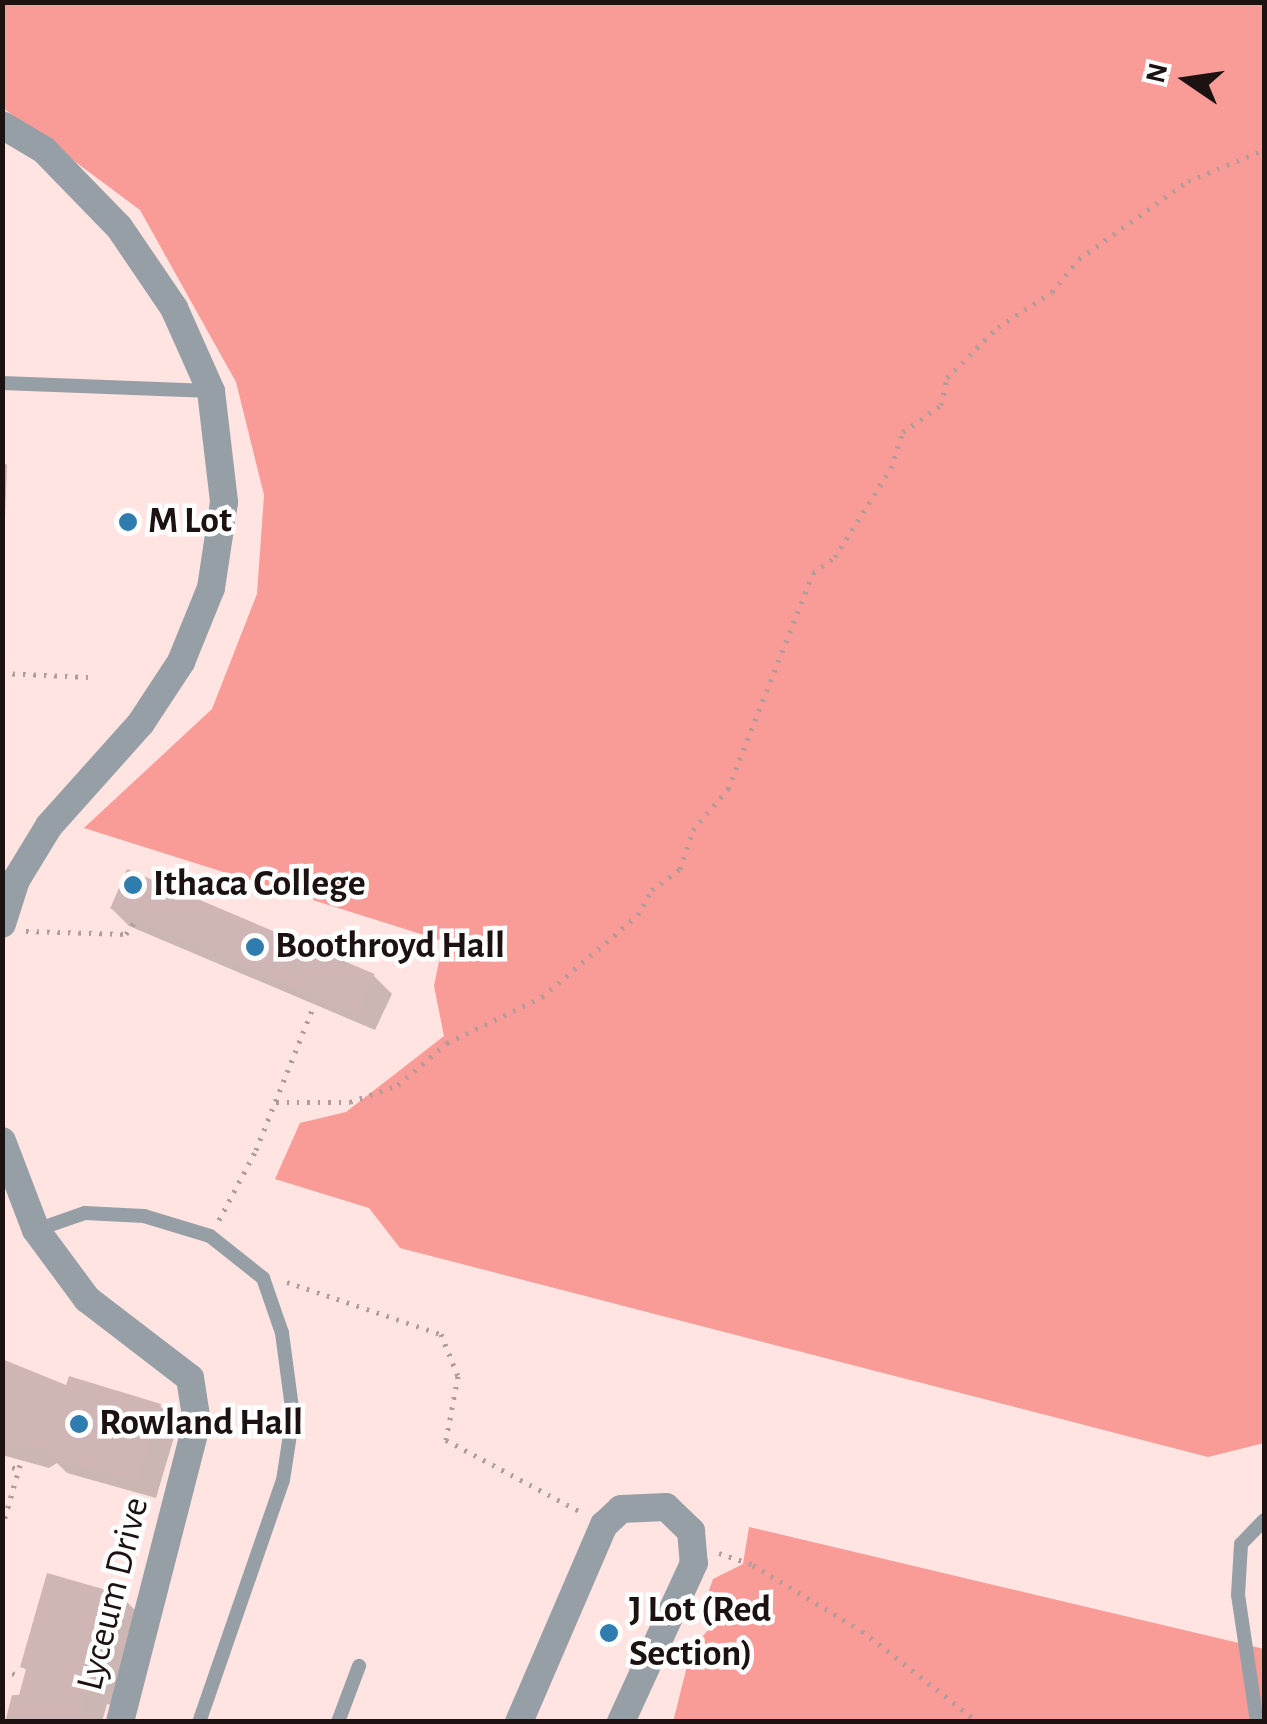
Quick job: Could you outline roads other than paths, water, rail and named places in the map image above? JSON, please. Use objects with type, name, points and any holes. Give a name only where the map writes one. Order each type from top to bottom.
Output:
[{"type":"street","points":[[2,125],[44,150],[128,238],[174,308],[212,391],[224,502],[201,620],[141,723],[49,826],[16,880],[11,928]]},
{"type":"street","name":"Lyceum Drive","points":[[2,1141],[36,1230],[87,1299],[190,1378],[197,1422],[120,1722]]},
{"type":"street","points":[[519,1722],[604,1525],[621,1508],[666,1507],[682,1516],[697,1546],[622,1722]]},
{"type":"lane","points":[[2,383],[212,391]]},
{"type":"lane","points":[[36,1230],[85,1213],[144,1216],[210,1236],[264,1278],[282,1333],[293,1415],[284,1480],[200,1722]]},
{"type":"lane","points":[[1257,1722],[1255,1682],[1238,1595],[1241,1544],[1264,1520]]},
{"type":"lane","points":[[338,1722],[359,1666]]},
{"type":"place","name":"M Lot","points":[[128,522]]},
{"type":"place","name":"Ithaca College","points":[[133,885]]},
{"type":"place","name":"Boothroyd Hall","points":[[255,947]]},
{"type":"place","name":"Rowland Hall","points":[[79,1424]]},
{"type":"place","name":"J Lot (Red Section)","points":[[609,1633]]}]
